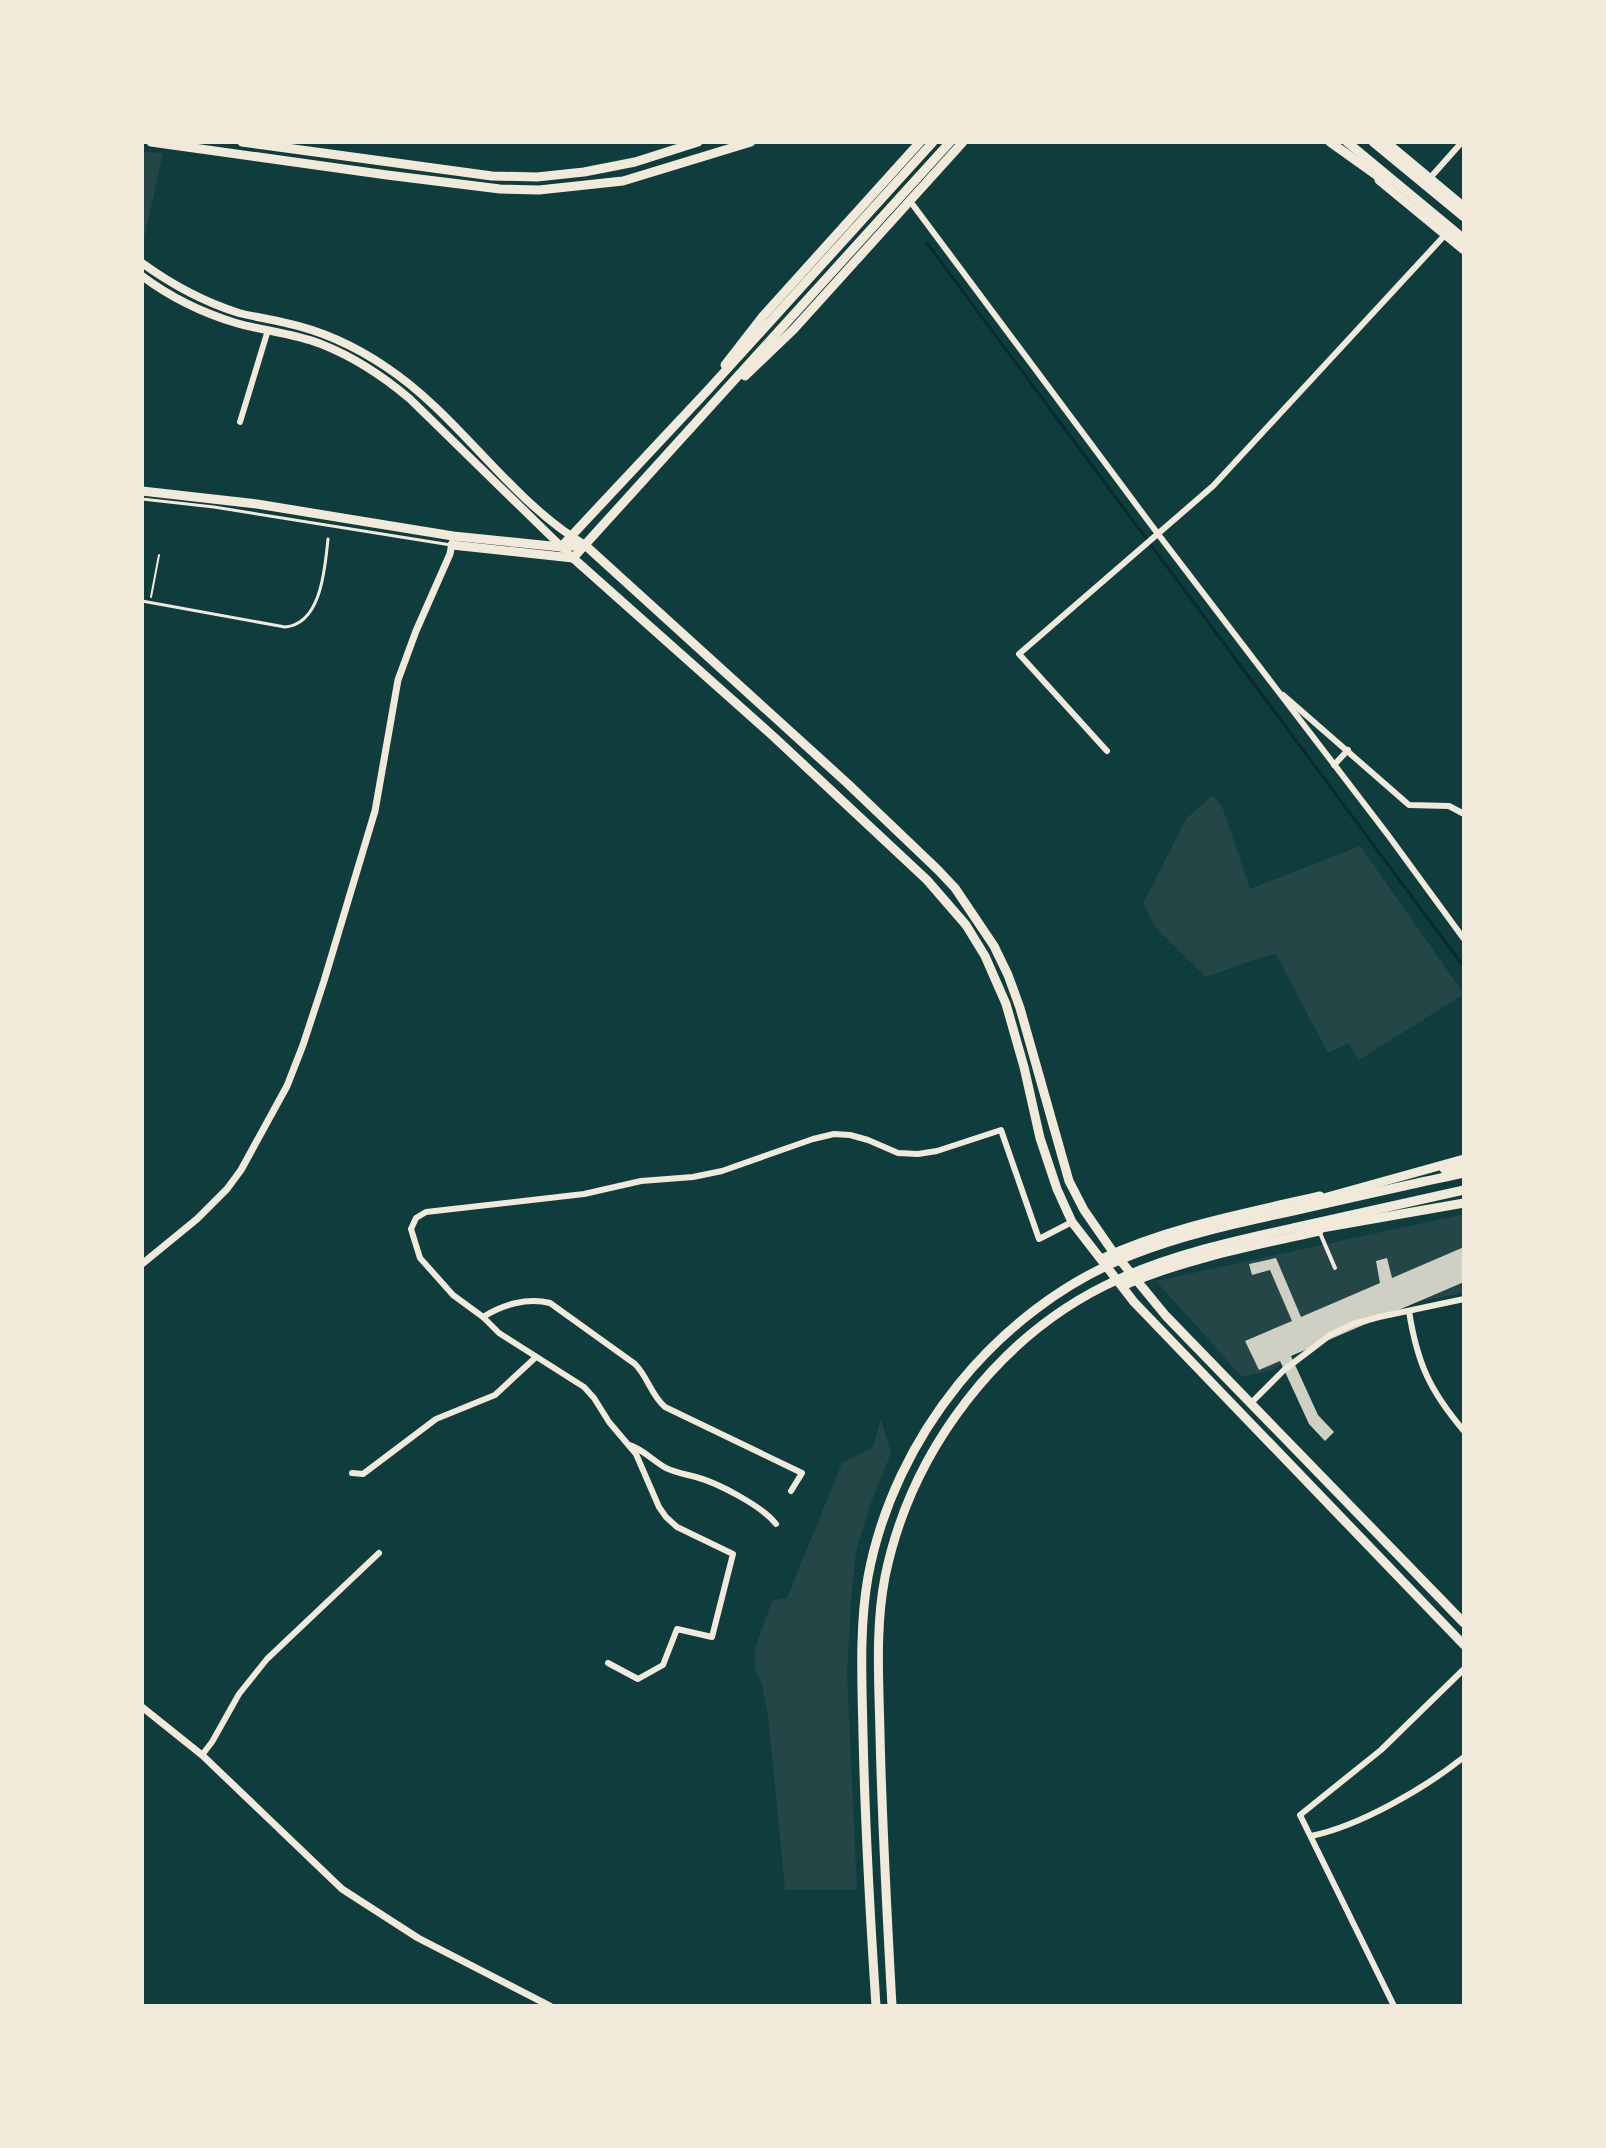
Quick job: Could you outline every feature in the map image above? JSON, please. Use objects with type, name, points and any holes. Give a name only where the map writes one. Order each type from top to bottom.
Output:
[{"type":"main road","points":[[151,142],[500,189],[539,190],[623,181],[751,142]]},
{"type":"main road","points":[[242,142],[481,175],[537,177],[635,162],[698,142]]},
{"type":"main road","points":[[708,390],[763,316],[920,142]]},
{"type":"main road","points":[[561,547],[933,142]]},
{"type":"main road","points":[[944,142],[949,152],[947,160]]},
{"type":"main road","points":[[573,558],[950,142]]},
{"type":"main road","points":[[717,399],[780,344],[963,142]]},
{"type":"main road","points":[[1332,142],[1446,229],[1464,239]]},
{"type":"main road","points":[[1347,142],[1446,229],[1464,250]]},
{"type":"main road","points":[[1373,142],[1464,217]]},
{"type":"main road","points":[[1386,142],[1464,207]]},
{"type":"main road","points":[[142,263],[193,295],[240,313],[326,334],[387,368],[418,391],[543,516],[585,545],[938,870],[955,888],[988,936],[1008,975],[1069,1181],[1084,1210],[1114,1253],[1166,1316],[1464,1623]]},
{"type":"main road","points":[[142,276],[188,304],[237,323],[318,343],[383,377],[410,399],[561,547],[774,737],[927,880],[966,925],[985,956],[1006,1004],[1040,1138],[1072,1222],[1134,1302],[1464,1645]]},
{"type":"main road","points":[[142,491],[257,504],[452,540],[573,558]]},
{"type":"main road","points":[[452,540],[561,547],[585,545]]},
{"type":"main road","points":[[1101,1259],[1150,1239],[1208,1222],[1464,1162]]},
{"type":"main road","points":[[876,2006],[865,1828],[862,1673],[868,1577],[888,1509],[908,1465],[944,1405],[998,1340],[1032,1311],[1104,1267],[1144,1250],[1200,1233],[1464,1162]]},
{"type":"main road","points":[[1200,1233],[1464,1173]]},
{"type":"main road","points":[[892,2006],[882,1828],[879,1673],[882,1602],[896,1536],[922,1472],[970,1397],[1036,1329],[1076,1301],[1150,1266],[1204,1249],[1464,1190]]},
{"type":"main road","points":[[1204,1249],[1464,1201]]},
{"type":"main road","points":[[1122,1286],[1206,1257],[1464,1201]]},
{"type":"street","points":[[1430,178],[1462,142]]},
{"type":"street","points":[[910,201],[1157,535],[1464,939]]},
{"type":"street","points":[[1107,751],[1019,654],[1213,486],[1446,229]]},
{"type":"street","points":[[240,422],[268,330]]},
{"type":"street","points":[[142,1264],[197,1219],[227,1189],[241,1170],[287,1086],[324,981],[375,811],[398,680],[450,554],[452,540]]},
{"type":"street","points":[[1281,692],[1409,805],[1449,806],[1464,814]]},
{"type":"street","points":[[1334,765],[1348,750]]},
{"type":"street","points":[[608,1663],[638,1679],[663,1665],[677,1629],[712,1637],[733,1554],[677,1527],[666,1517],[636,1454],[584,1387],[499,1333],[453,1295],[420,1258],[411,1229],[416,1218],[426,1212],[584,1194],[641,1181],[693,1177],[722,1171],[834,1134],[868,1140],[898,1153],[918,1154],[1001,1130],[1039,1239],[1072,1222]]},
{"type":"street","points":[[1319,1231],[1335,1268]]},
{"type":"street","points":[[1250,1404],[1284,1370],[1330,1335],[1353,1324],[1464,1299]]},
{"type":"street","points":[[483,1317],[506,1305],[550,1303],[635,1364],[643,1372],[657,1400],[665,1407],[802,1473],[791,1491]]},
{"type":"street","points":[[1409,1311],[1414,1340],[1430,1384],[1439,1401],[1464,1431]]},
{"type":"street","points":[[352,1473],[363,1474],[436,1419],[495,1395],[536,1357]]},
{"type":"street","points":[[629,1445],[678,1474],[697,1477],[761,1508],[776,1524]]},
{"type":"street","points":[[202,1755],[239,1694],[267,1659],[379,1553]]},
{"type":"street","points":[[1394,2006],[1300,1815],[1381,1750],[1464,1669]]},
{"type":"street","points":[[142,1707],[202,1755],[308,1859],[365,1906],[418,1938],[550,2006]]},
{"type":"street","points":[[1311,1836],[1339,1828],[1407,1795],[1438,1778],[1464,1757]]},
{"type":"street","points":[[530,1996],[533,2006]]},
{"type":"lane","points":[[142,499],[452,540]]},
{"type":"lane","points":[[142,601],[293,627],[300,623],[320,592],[328,539]]},
{"type":"path","points":[[150,602],[159,555]]},
{"type":"shaded area","points":[[142,152],[163,153],[144,239],[142,238]]},
{"type":"shaded area","points":[[1213,795],[1223,809],[1250,889],[1360,846],[1464,994],[1359,1060],[1348,1043],[1328,1053],[1276,954],[1206,977],[1156,928],[1143,904],[1186,819]]},
{"type":"shaded area","points":[[1464,1214],[1464,1293],[1365,1312],[1320,1333],[1273,1370],[1242,1377],[1156,1281]]},
{"type":"shaded area","points":[[881,1419],[891,1453],[870,1505],[856,1552],[847,1674],[857,1890],[785,1890],[768,1714],[762,1684],[755,1669],[755,1648],[772,1601],[787,1598],[842,1463],[873,1447]]},
{"type":"building","points":[[1464,1247],[1464,1282],[1291,1356],[1318,1415],[1334,1432],[1325,1441],[1309,1424],[1280,1361],[1259,1370],[1245,1341],[1292,1321],[1270,1270],[1252,1275],[1249,1264],[1276,1258],[1301,1317],[1380,1283],[1376,1261],[1387,1258],[1392,1278]]},
{"type":"waterway","points":[[927,243],[1464,967]]}]
